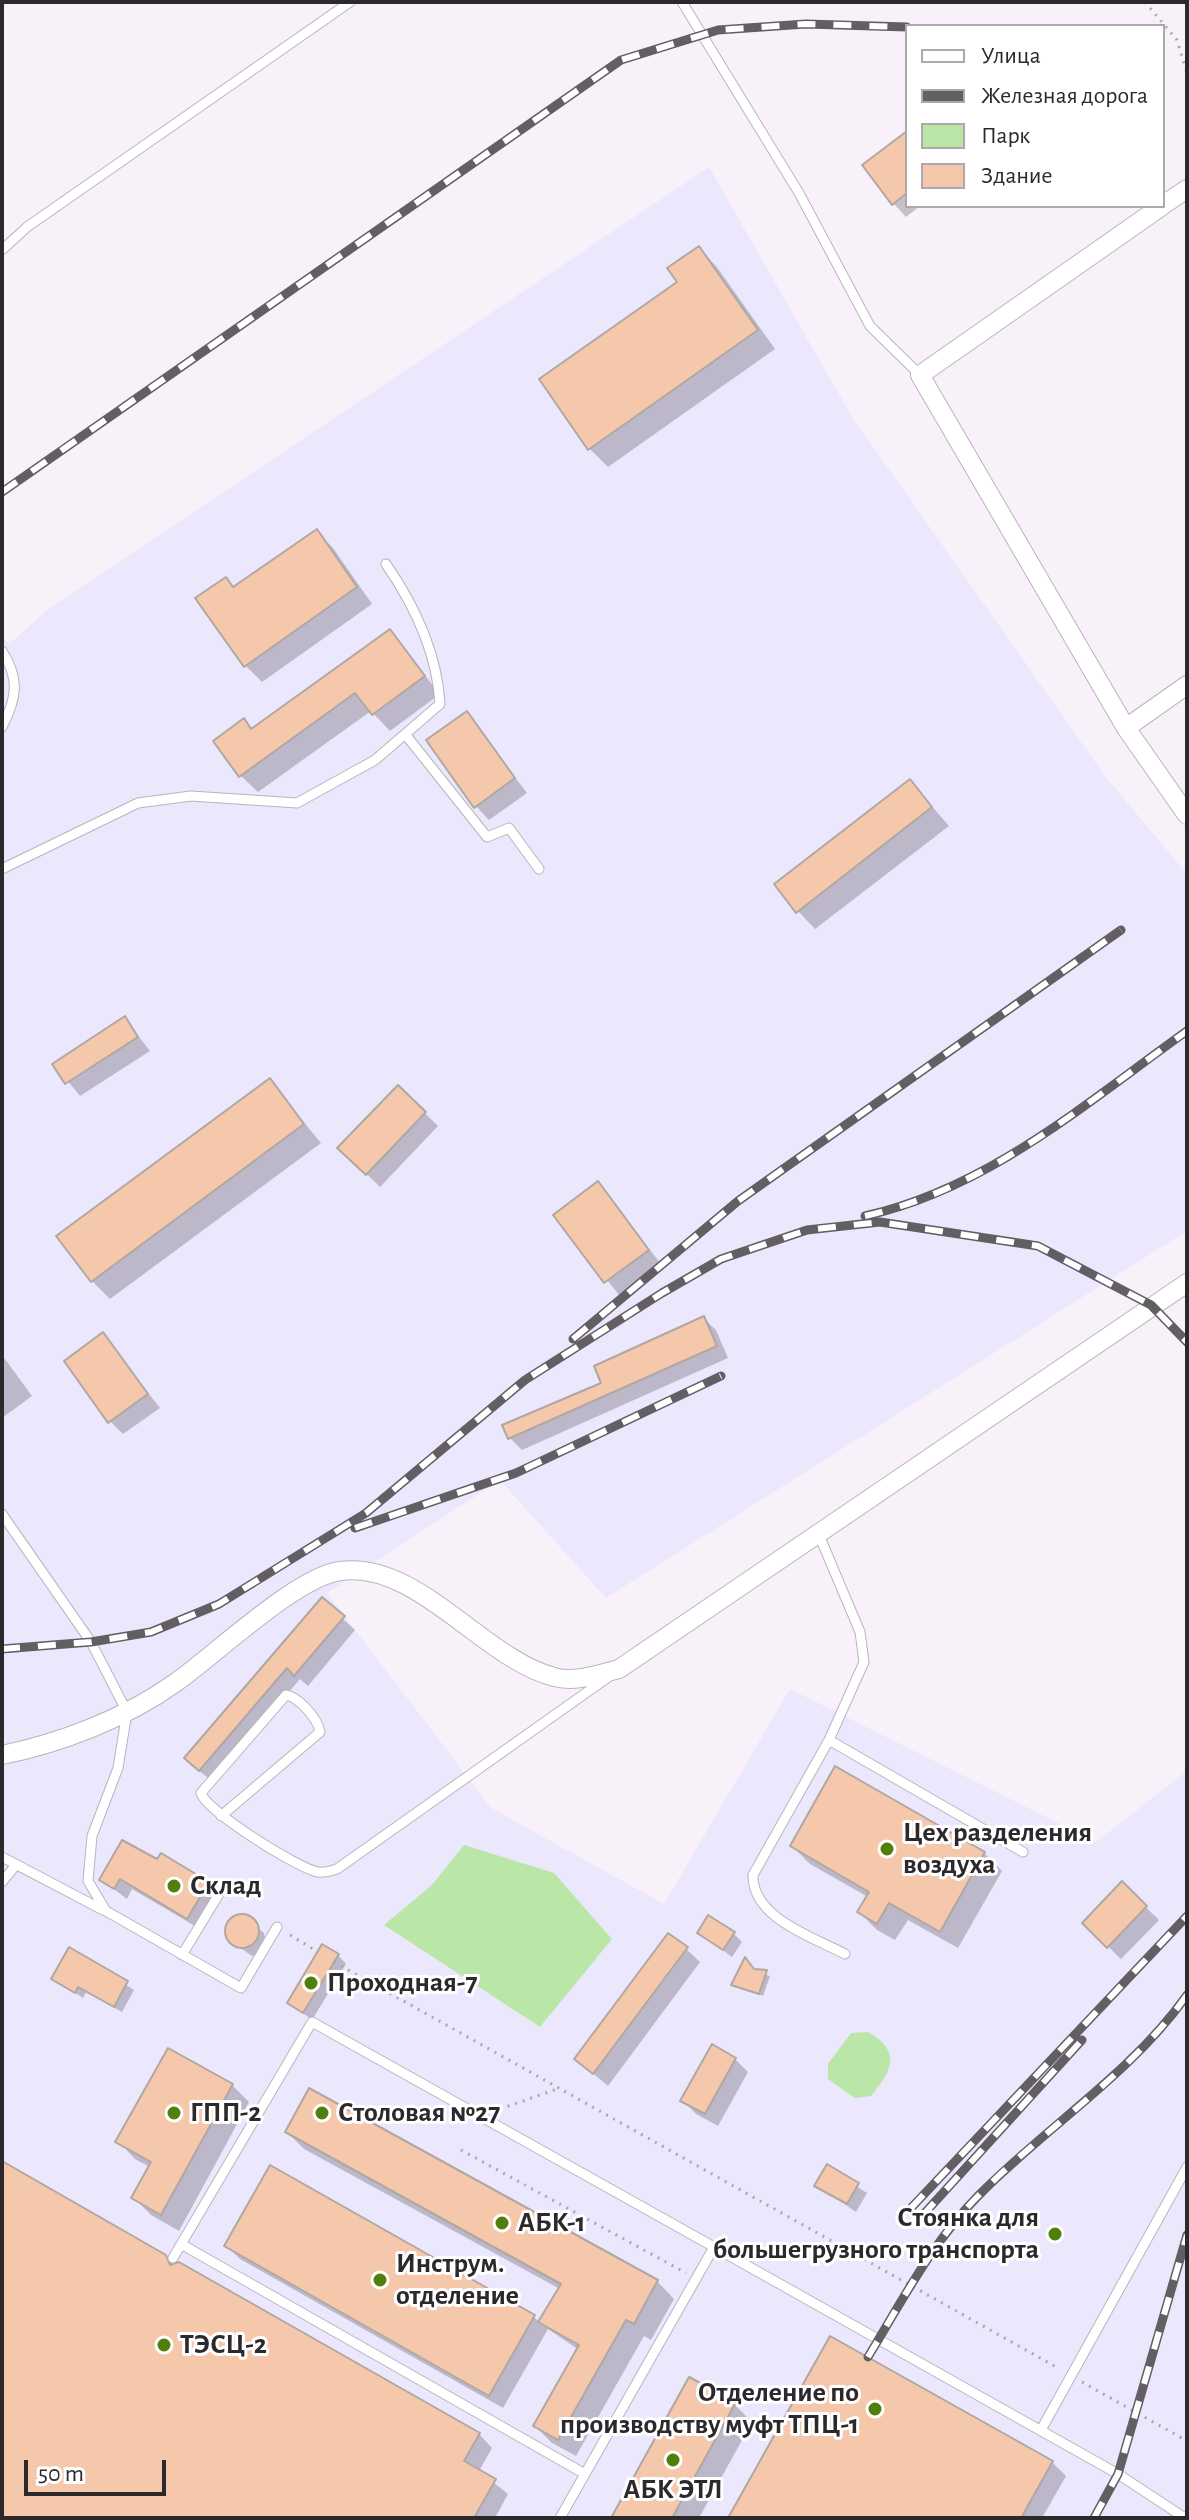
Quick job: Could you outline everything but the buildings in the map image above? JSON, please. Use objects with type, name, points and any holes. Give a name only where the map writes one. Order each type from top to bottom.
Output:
[{"type":"street","points":[[1165,205],[1187,189]]},
{"type":"street","points":[[1160,208],[920,375],[1126,728],[1187,815]]},
{"type":"street","points":[[1126,728],[1187,685]]},
{"type":"street","points":[[2,1755],[24,1750],[127,1712],[173,1684],[307,1584],[337,1571],[365,1569],[396,1579],[521,1662],[555,1678],[586,1677],[619,1669],[1187,1283]]},
{"type":"lane","points":[[2,250],[27,227],[350,2]]},
{"type":"lane","points":[[682,2],[799,193],[870,326],[920,375]]},
{"type":"lane","points":[[2,869],[138,803],[191,796],[297,803],[375,760],[440,704],[438,676],[413,603],[386,564]]},
{"type":"lane","points":[[2,651],[17,679],[14,702],[2,727]]},
{"type":"lane","points":[[405,734],[487,837],[509,828],[539,869]]},
{"type":"lane","points":[[2,1514],[91,1642],[127,1712],[118,1768],[92,1836],[88,1881],[106,1911]]},
{"type":"lane","points":[[819,1535],[860,1632],[864,1662],[829,1740],[753,1875],[753,1889],[759,1902],[776,1915],[845,1954]]},
{"type":"lane","points":[[221,1816],[320,1732],[319,1725],[294,1697],[286,1695],[201,1793],[206,1804],[221,1816],[317,1872],[337,1869],[619,1669]]},
{"type":"lane","points":[[829,1740],[1023,1852]]},
{"type":"lane","points":[[2,1857],[106,1911],[241,1988],[277,1927]]},
{"type":"lane","points":[[2,1882],[16,1865]]},
{"type":"lane","points":[[182,1955],[219,1894]]},
{"type":"lane","points":[[173,2258],[312,2022],[1041,2430],[1185,2518]]},
{"type":"lane","points":[[1041,2430],[1187,2167]]},
{"type":"lane","points":[[181,2244],[585,2474]]},
{"type":"lane","points":[[560,2518],[714,2247]]},
{"type":"path","points":[[1145,2],[1164,24]]},
{"type":"path","points":[[1165,26],[1177,40],[1187,73]]},
{"type":"path","points":[[277,1927],[318,1952]]},
{"type":"path","points":[[334,1962],[1069,2374]]},
{"type":"path","points":[[480,2116],[560,2088]]},
{"type":"path","points":[[461,2150],[696,2278]]},
{"type":"path","points":[[1082,2382],[1187,2441]]},
{"type":"shaded area","points":[[709,167],[852,417],[1105,776],[1187,874],[1187,1231],[606,1598],[500,1480],[327,1593],[491,1808],[664,1904],[790,1689],[1096,1842],[1187,1771],[1187,2518],[2,2518],[2,638],[9,644],[46,611]]},
{"type":"green space","points":[[464,1845],[554,1873],[612,1939],[540,2027],[384,1925],[432,1885]]},
{"type":"green space","points":[[868,2032],[886,2046],[890,2062],[884,2078],[871,2096],[855,2098],[828,2079],[828,2064],[851,2033]]},
{"type":"railway","points":[[2,492],[621,60],[718,30],[806,24],[905,27]]},
{"type":"railway","points":[[573,1339],[738,1201],[1121,930]]},
{"type":"railway","points":[[865,1216],[910,1203],[995,1164],[1073,1114],[1187,1031]]},
{"type":"railway","points":[[2,1649],[91,1642],[151,1632],[219,1604],[366,1513],[525,1380],[721,1259],[807,1230],[880,1222],[1038,1246],[1151,1305],[1187,1342]]},
{"type":"railway","points":[[355,1528],[516,1473],[721,1376]]},
{"type":"railway","points":[[911,2208],[1187,1916]]},
{"type":"railway","points":[[868,2357],[919,2272],[962,2213],[1005,2170],[1140,2050],[1187,1995]]},
{"type":"railway","points":[[922,2216],[1082,2040]]},
{"type":"railway","points":[[1094,2518],[1118,2474],[1187,2235]]},
{"type":"place","name":"Цех разделения воздуха","points":[[887,1849]]},
{"type":"place","name":"Склад","points":[[174,1886]]},
{"type":"place","name":"Проходная-7","points":[[311,1983]]},
{"type":"place","name":"ГПП-2","points":[[174,2113]]},
{"type":"place","name":"Столовая №27","points":[[322,2113]]},
{"type":"place","name":"АБК-1","points":[[502,2223]]},
{"type":"place","name":"Стоянка для большегрузного транспорта","points":[[1055,2234]]},
{"type":"place","name":"Инструм. отделение","points":[[380,2280]]},
{"type":"place","name":"ТЭСЦ-2","points":[[164,2345]]},
{"type":"place","name":"Отделение по производству муфт ТПЦ-1","points":[[875,2409]]},
{"type":"place","name":"АБК ЭТЛ","points":[[673,2460]]}]
